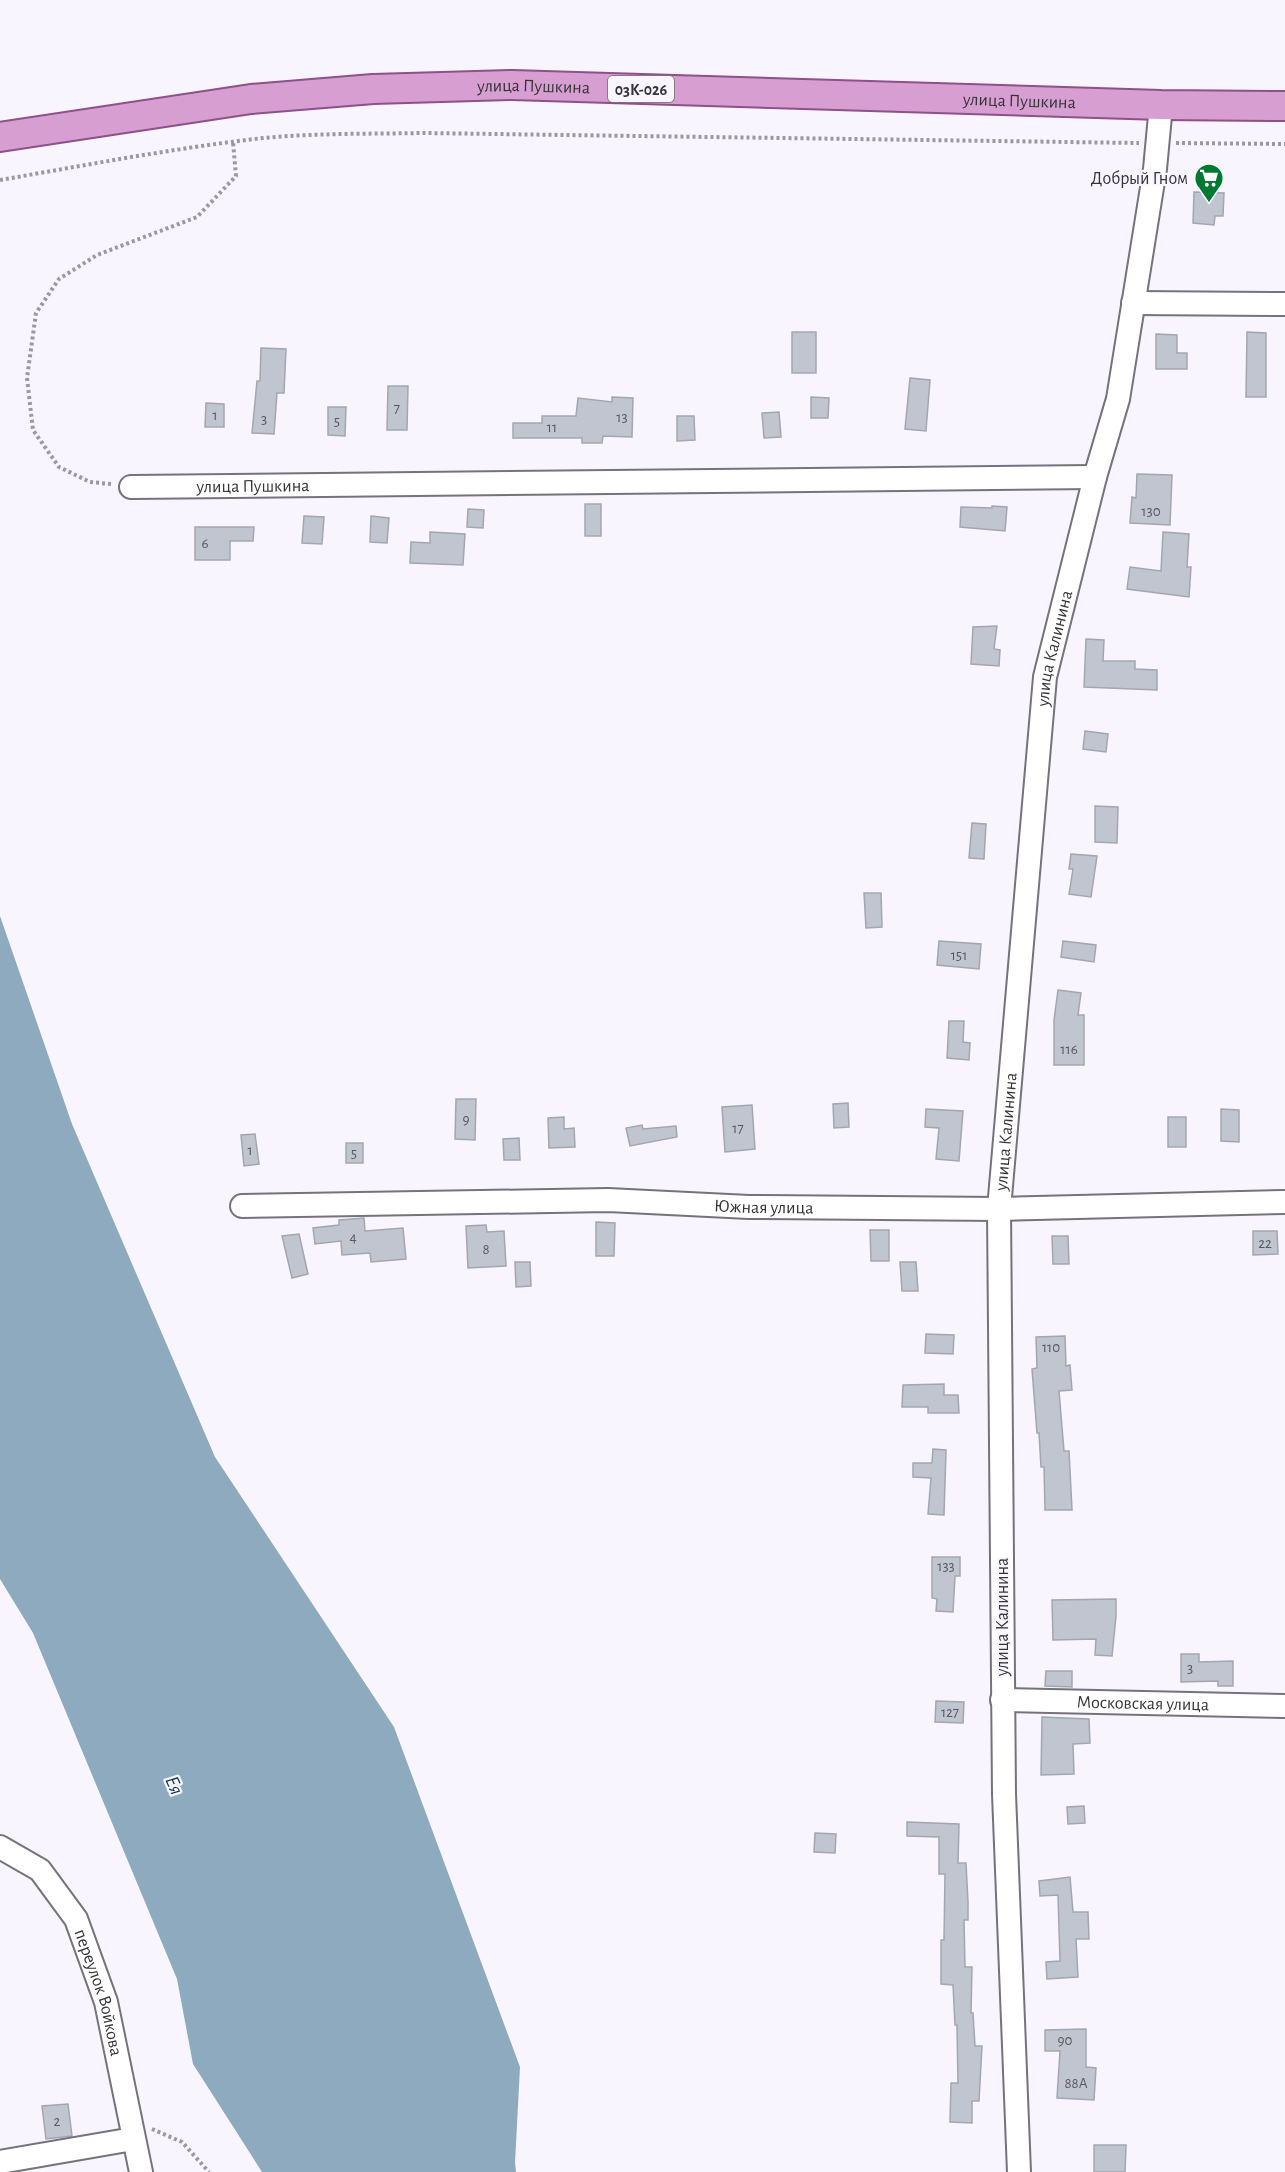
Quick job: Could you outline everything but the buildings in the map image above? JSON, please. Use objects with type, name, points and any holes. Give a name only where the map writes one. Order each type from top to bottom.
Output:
[{"type":"main road","name":"улица Пушкина","points":[[0,137],[251,99],[373,89],[477,86],[535,85],[1161,105],[1285,106]]},
{"type":"street","name":"улица Калинина","points":[[1019,2172],[1002,1700],[999,1209],[1045,677],[1095,477],[1118,399],[1161,105]]},
{"type":"street","points":[[1133,303],[1285,304]]},
{"type":"street","name":"улица Пушкина","points":[[131,487],[1095,477]]},
{"type":"street","name":"Южная улица","points":[[242,1206],[608,1200],[749,1208],[999,1209],[1285,1202]]},
{"type":"street","name":"Московская улица","points":[[1002,1700],[1285,1706]]},
{"type":"street","name":"переулок Войкова","points":[[0,1847],[40,1870],[76,1919],[106,2002],[142,2134],[141,2172]]},
{"type":"street","points":[[0,2162],[142,2134]]},
{"type":"path","points":[[0,180],[175,149],[265,138],[347,134],[423,133],[1285,144]]},
{"type":"path","points":[[131,487],[90,482],[59,467],[33,430],[27,378],[36,313],[59,279],[96,255],[197,217],[236,176],[233,142]]},
{"type":"path","points":[[142,2134],[182,2142],[209,2172]]},
{"type":"water","name":"Ея","points":[[0,916],[72,1124],[215,1457],[394,1727],[520,2067],[516,2172],[262,2172],[193,2064],[177,1979],[33,1633],[0,1579]]},
{"type":"place","name":"Добрый Гном","points":[[1209,204]]}]
